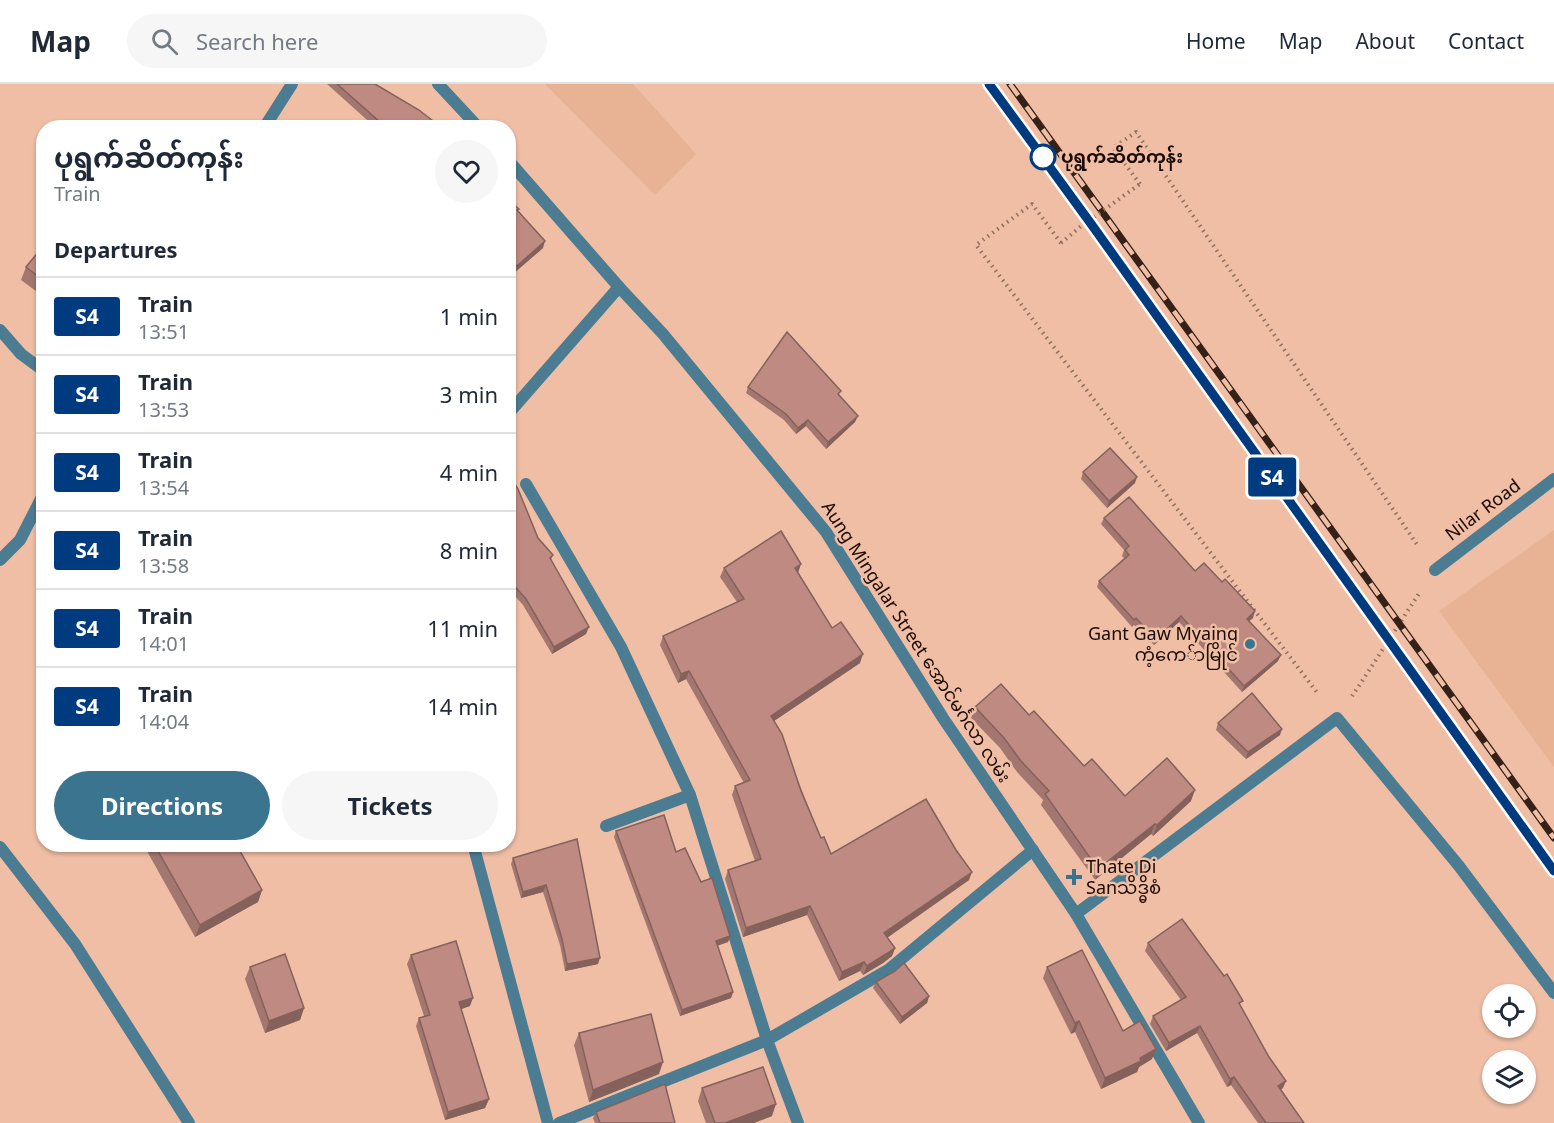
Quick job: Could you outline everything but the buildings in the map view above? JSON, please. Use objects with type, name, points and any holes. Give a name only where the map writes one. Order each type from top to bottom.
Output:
[{"type":"street","points":[[269,120],[292,84]]},
{"type":"street","points":[[438,84],[472,120]]},
{"type":"street","name":"Aung Mingalar Street အောင်မင်္ဂလာ လမ်း","points":[[516,169],[663,334],[826,532],[943,718],[1076,914],[1199,1123]]},
{"type":"street","points":[[516,405],[619,287]]},
{"type":"street","points":[[0,330],[21,354],[36,365]]},
{"type":"street","name":"Nilar Road","points":[[1435,570],[1554,479]]},
{"type":"street","points":[[526,484],[621,647],[690,795],[766,1040],[798,1123]]},
{"type":"street","points":[[0,560],[20,540],[36,509]]},
{"type":"street","points":[[1076,914],[1337,718],[1459,866],[1554,993]]},
{"type":"street","points":[[606,826],[690,795]]},
{"type":"street","points":[[0,847],[75,944],[189,1123]]},
{"type":"street","points":[[559,1123],[766,1040],[888,970],[1033,850]]},
{"type":"street","points":[[475,852],[548,1123]]},
{"type":"path","points":[[1136,132],[1435,570],[1337,718],[976,245],[1032,204],[1060,243],[1140,184],[1113,148],[1136,132]]},
{"type":"shaded area","points":[[545,84],[633,84],[696,154],[655,195]]},
{"type":"shaded area","points":[[1554,530],[1554,767],[1439,611]]},
{"type":"railway","points":[[989,84],[1554,871]]},
{"type":"railway","points":[[1010,84],[1554,838]]},
{"type":"train","name":"S4","points":[[989,84],[1554,871]]},
{"type":"place","name":"ပုရွက်ဆိတ်ကုန်း","points":[[1043,157]]},
{"type":"place","name":"Gant Gaw Myaing ကံ့ကေ်ာမြိုင်","points":[[1250,644]]},
{"type":"place","name":"Thate Di Sanသိဒ္ဓိစံ","points":[[1074,877]]}]
